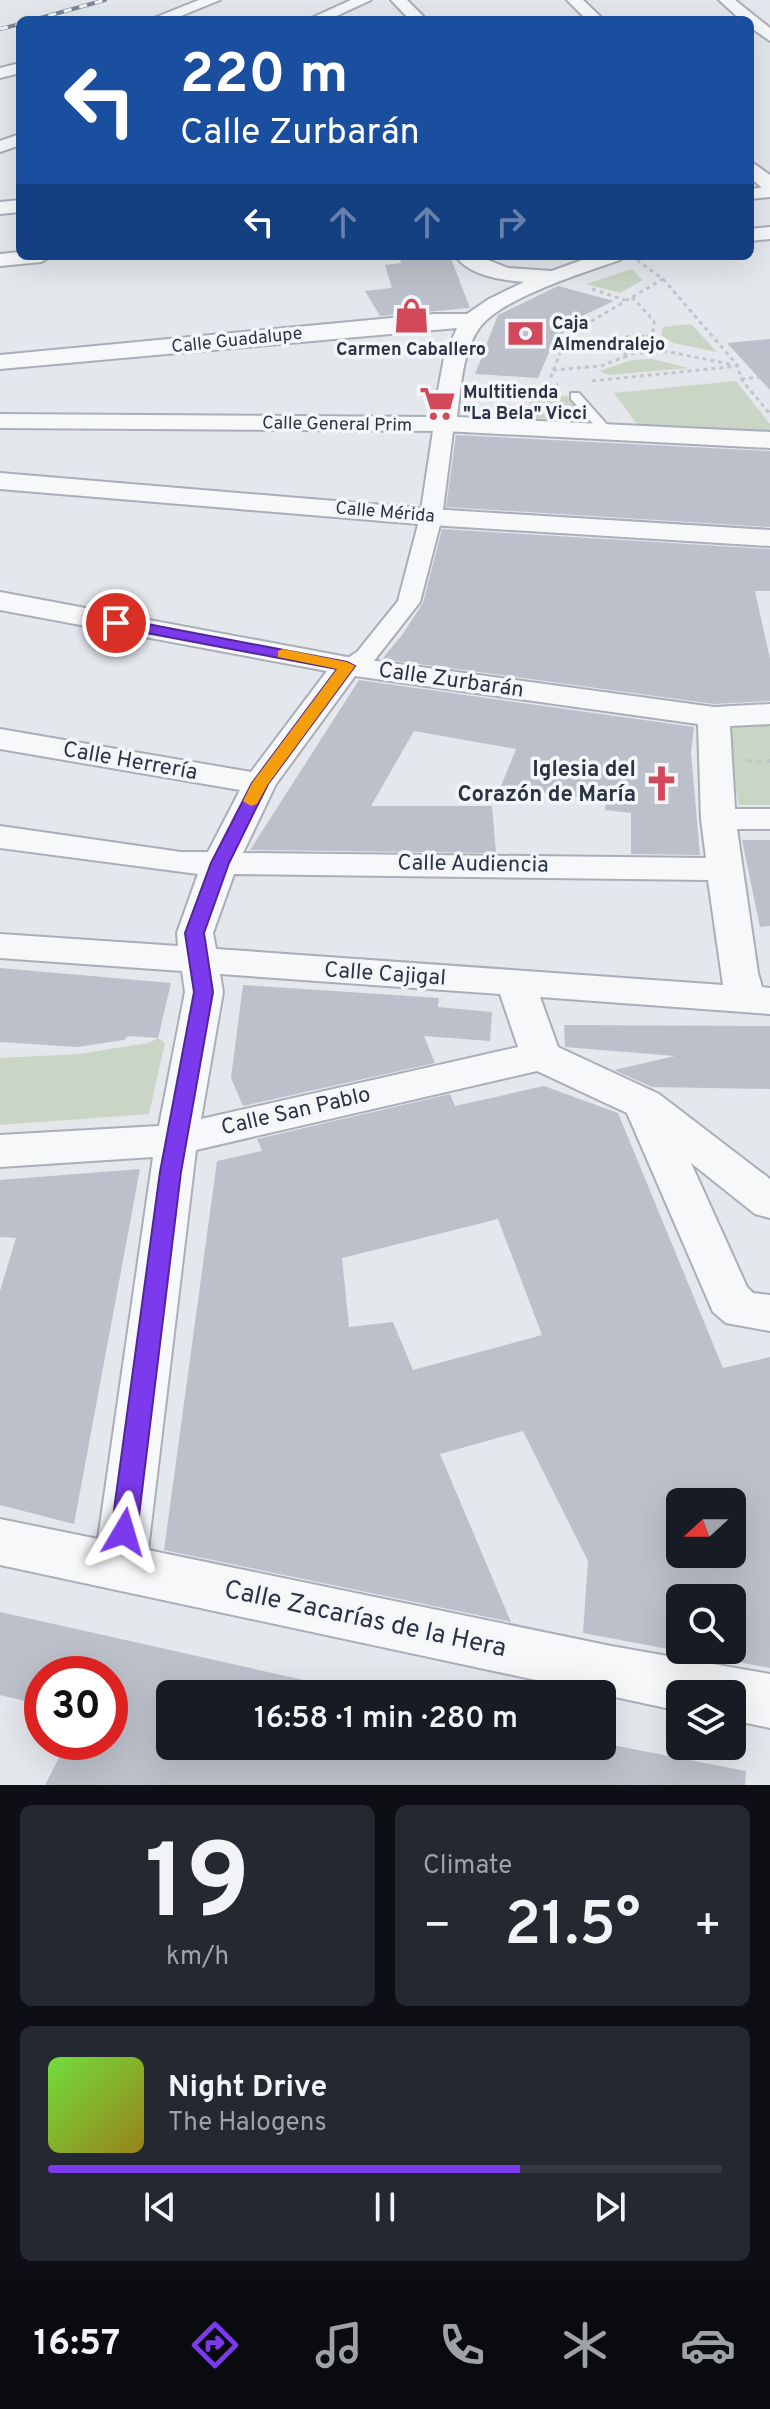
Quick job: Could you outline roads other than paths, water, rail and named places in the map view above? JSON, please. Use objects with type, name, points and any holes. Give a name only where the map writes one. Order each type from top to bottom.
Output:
[{"type":"street","points":[[168,16],[213,0]]},
{"type":"street","points":[[325,16],[364,0]]},
{"type":"street","points":[[345,16],[383,0]]},
{"type":"street","points":[[398,0],[415,16]]},
{"type":"street","points":[[574,0],[592,16]]},
{"type":"street","points":[[726,0],[740,16]]},
{"type":"street","points":[[469,260],[482,315]]},
{"type":"street","points":[[472,260],[481,267],[508,276],[555,277]]},
{"type":"street","points":[[120,1569],[175,1140],[204,992],[195,933],[220,863],[260,783],[347,666],[365,657],[409,602],[431,517],[450,372],[482,315],[555,277],[602,260]]},
{"type":"street","name":"Calle Guadalupe","points":[[0,362],[482,315]]},
{"type":"street","name":"Calle General Prim","points":[[0,421],[444,424],[770,440]]},
{"type":"street","name":"Calle Mérida","points":[[0,481],[431,517],[770,538]]},
{"type":"street","name":"Calle Zurbarán","points":[[0,601],[347,666],[714,717],[770,714]]},
{"type":"street","points":[[714,717],[718,819],[739,973],[758,1000]]},
{"type":"street","name":"Calle Herrería","points":[[0,739],[260,783]]},
{"type":"street","points":[[718,819],[770,819]]},
{"type":"street","name":"Calle Audiencia","points":[[0,837],[181,863],[726,869]]},
{"type":"street","name":"Calle Cajigal","points":[[0,946],[758,1000]]},
{"type":"street","points":[[516,984],[541,1056],[644,1104],[770,1202]]},
{"type":"street","name":"Calle San Pablo","points":[[0,1151],[175,1140],[541,1056]]},
{"type":"street","points":[[644,1104],[729,1299],[742,1310],[770,1313]]},
{"type":"street","name":"Calle Zacarías de la Hera","points":[[0,1542],[666,1682]]},
{"type":"street","name":"Calle Zacarías de la Hera","points":[[746,1697],[770,1701]]},
{"type":"lane","points":[[575,396],[607,432]]},
{"type":"railway","points":[[47,16],[105,0]]},
{"type":"railway","points":[[0,29],[16,25]]},
{"type":"place","name":"Carmen Caballero","points":[[411,316]]},
{"type":"place","name":"Caja Almendralejo","points":[[526,334]]},
{"type":"place","name":"Multitienda \"La Bela\" Vicci","points":[[437,403]]},
{"type":"place","name":"Iglesia del Corazón de María","points":[[662,783]]}]
